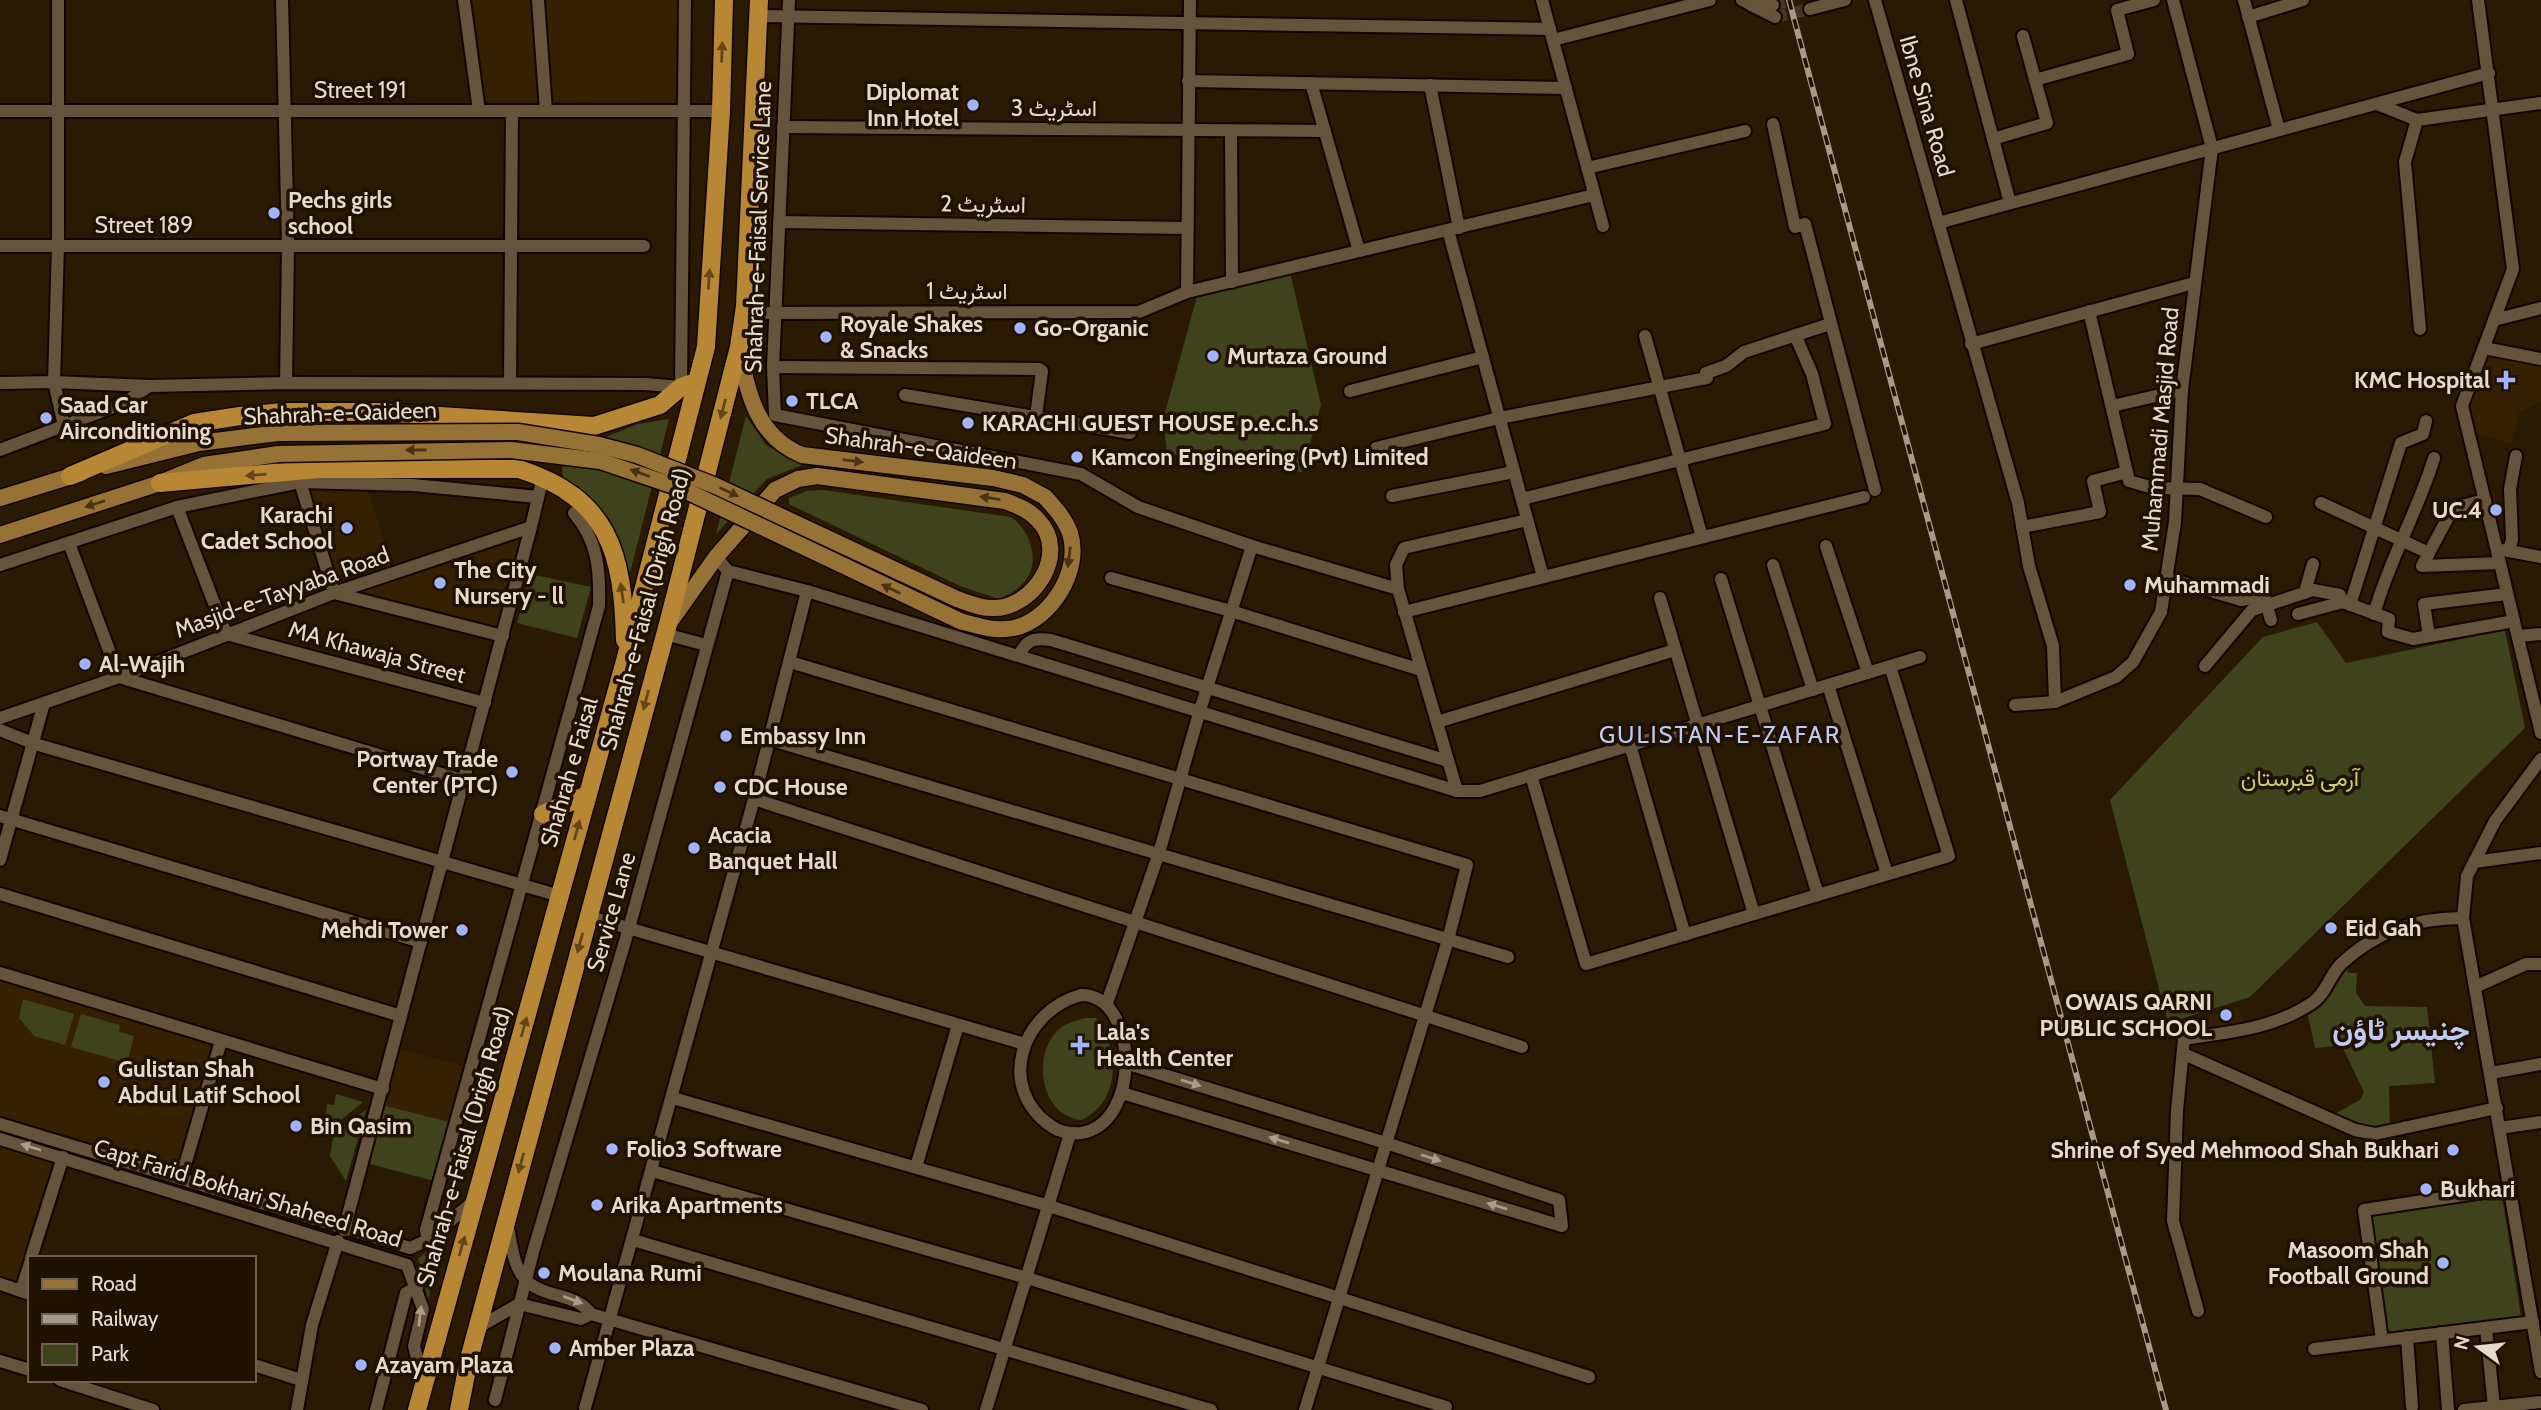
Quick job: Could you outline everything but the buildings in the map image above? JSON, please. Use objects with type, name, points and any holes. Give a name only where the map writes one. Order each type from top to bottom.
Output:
[{"type":"highway","name":"Shahrah-e-Faisal (Drigh Road)","points":[[625,662],[689,385],[706,347],[721,111],[724,0]]},
{"type":"highway","name":"Shahrah-e-Faisal (Drigh Road)","points":[[506,1218],[666,629],[739,347],[744,313],[758,8]]},
{"type":"highway","points":[[70,476],[194,423],[240,416],[282,412],[378,412],[594,426],[626,419],[660,405],[689,385]]},
{"type":"highway","points":[[543,477],[556,466],[564,448],[563,435],[556,424]]},
{"type":"highway","points":[[160,483],[319,469],[519,469],[543,477],[587,505],[601,523],[611,547],[624,610],[625,662]]},
{"type":"highway","name":"Shahrah e Faisal","points":[[560,896],[625,662]]},
{"type":"highway","points":[[543,814],[587,795]]},
{"type":"highway","name":"Shahrah-e-Faisal (Drigh Road)","points":[[417,1410],[560,896]]},
{"type":"highway","points":[[459,1410],[506,1218]]},
{"type":"main road","name":"Shahrah-e-Qaideen","points":[[0,535],[160,483],[204,465],[278,454],[510,450],[600,461],[680,488],[960,621],[989,629],[1015,628],[1037,617],[1057,598],[1071,556],[1071,534],[1059,512],[1045,497],[1023,485],[993,478],[802,455],[786,448],[762,425],[747,387],[739,347]]},
{"type":"main road","name":"Shahrah-e-Qaideen","points":[[0,498],[70,476],[199,443],[278,433],[518,432],[599,445],[637,455],[716,486],[977,606],[1011,606],[1029,596],[1041,582],[1049,560],[1049,541],[1040,522],[1023,508],[985,498],[868,481],[817,476],[798,479],[775,490],[716,557],[666,629]]},
{"type":"street","points":[[58,0],[58,246],[54,382],[64,426]]},
{"type":"street","points":[[282,0],[288,246],[286,383]]},
{"type":"street","points":[[464,0],[479,111]]},
{"type":"street","points":[[538,0],[546,111]]},
{"type":"street","points":[[0,383],[149,386],[286,383],[689,385],[684,111],[685,0]]},
{"type":"street","name":"Shahrah-e-Faisal Service Lane","points":[[789,0],[773,367],[775,415],[1081,474],[1138,507],[1252,546]]},
{"type":"street","points":[[1187,292],[1190,0]]},
{"type":"street","points":[[1542,0],[1603,226]]},
{"type":"street","points":[[758,8],[788,17],[1189,24],[1551,35],[1710,0]]},
{"type":"street","points":[[1811,9],[1844,0]]},
{"type":"street","name":"Ibne Sina Road","points":[[1876,0],[2053,646],[2055,702]]},
{"type":"street","points":[[1955,0],[2010,204]]},
{"type":"street","points":[[2035,80],[2128,54],[2117,10],[2154,0]]},
{"type":"street","points":[[2173,0],[2212,148]]},
{"type":"street","points":[[2244,0],[2279,130]]},
{"type":"street","points":[[2248,17],[2303,0]]},
{"type":"street","points":[[2478,0],[2513,269],[2462,406],[2485,500],[2503,550]]},
{"type":"street","points":[[1746,2],[1774,11]]},
{"type":"street","points":[[1993,139],[2048,123],[2022,36]]},
{"type":"street","points":[[1938,223],[2489,73]]},
{"type":"street","points":[[1188,80],[1566,89]]},
{"type":"street","points":[[1311,83],[1359,251]]},
{"type":"street","points":[[1430,85],[1453,229],[1483,357],[1543,577]]},
{"type":"street","points":[[2377,104],[2417,120],[2541,103]]},
{"type":"street","name":"Street 191","points":[[0,111],[721,111]]},
{"type":"street","points":[[510,383],[512,111]]},
{"type":"street","points":[[2417,120],[2405,162],[2420,329]]},
{"type":"street","points":[[1404,612],[1869,494],[1805,223],[1795,227],[1773,124]]},
{"type":"street","name":"اسٹریٹ 3","points":[[783,127],[1325,131]]},
{"type":"street","points":[[1231,130],[1232,282]]},
{"type":"street","points":[[1587,168],[1745,131]]},
{"type":"street","name":"Muhammadi Masjid Road","points":[[2015,705],[2055,702],[2116,677],[2133,662],[2161,612],[2177,487],[2182,390],[2212,148]]},
{"type":"street","name":"اسٹریٹ 1","points":[[744,313],[1139,312],[1187,292],[1594,195]]},
{"type":"street","name":"اسٹریٹ 2","points":[[779,222],[1187,228]]},
{"type":"street","name":"Street 189","points":[[0,246],[644,246]]},
{"type":"street","points":[[1971,344],[2194,283]]},
{"type":"street","points":[[2494,320],[2541,308]]},
{"type":"street","points":[[2089,311],[2129,481],[2153,488],[2177,487],[2213,493],[2266,517]]},
{"type":"street","points":[[1376,448],[1499,418],[1707,378],[1706,373],[1726,366],[1744,352],[1830,324]]},
{"type":"street","points":[[1645,336],[1702,537]]},
{"type":"street","points":[[1522,499],[1825,424],[1812,373],[1796,337]]},
{"type":"street","points":[[2484,348],[2541,359]]},
{"type":"street","points":[[1350,391],[1483,357]]},
{"type":"street","points":[[773,367],[1039,369],[1042,372],[1036,416]]},
{"type":"street","points":[[0,450],[124,403],[149,386]]},
{"type":"street","points":[[2112,406],[2182,390]]},
{"type":"street","points":[[905,395],[1130,433]]},
{"type":"street","points":[[2346,604],[2375,527],[2401,443],[2423,434],[2426,421]]},
{"type":"street","points":[[2516,456],[2510,489],[2512,539],[2503,550],[2500,563],[2541,733]]},
{"type":"street","points":[[2374,614],[2402,539],[2424,493],[2434,458]]},
{"type":"street","points":[[1392,496],[1514,472]]},
{"type":"street","points":[[2022,527],[2100,512],[2093,481],[2127,472]]},
{"type":"street","points":[[298,1410],[312,1325],[341,1236],[383,1089],[543,477]]},
{"type":"street","points":[[0,565],[177,507],[300,482],[413,485],[538,497]]},
{"type":"street","points":[[300,482],[334,593],[503,636]]},
{"type":"street","points":[[2485,500],[2453,508],[2423,568],[2500,563]]},
{"type":"street","points":[[2321,503],[2429,552]]},
{"type":"street","points":[[177,507],[226,634]]},
{"type":"street","points":[[428,1240],[426,1230],[433,1204],[599,606],[596,551],[588,529],[574,513]]},
{"type":"street","points":[[1457,791],[1404,612],[1396,565],[1405,548],[1527,520]]},
{"type":"street","name":"Masjid-e-Tayyaba Road","points":[[0,718],[119,677],[334,593],[531,527]]},
{"type":"street","points":[[69,543],[119,677],[465,781]]},
{"type":"street","points":[[1107,1003],[1182,782],[1200,710],[1252,546],[1398,589]]},
{"type":"street","points":[[1826,546],[1868,673]]},
{"type":"street","points":[[2503,550],[2541,557]]},
{"type":"street","points":[[716,557],[728,571],[807,590],[1020,654],[1457,791],[1480,791],[1920,657]]},
{"type":"street","points":[[2313,564],[2306,588],[2340,595],[2346,604]]},
{"type":"street","points":[[1773,565],[1813,690]]},
{"type":"street","name":"Service Lane","points":[[495,1400],[519,1304],[629,929],[728,571]]},
{"type":"street","points":[[1111,578],[1231,611],[1421,670]]},
{"type":"street","points":[[2167,578],[2241,600],[2264,596],[2271,620]]},
{"type":"street","points":[[1721,579],[1818,895]]},
{"type":"street","points":[[585,1408],[673,1098],[807,590]]},
{"type":"street","points":[[2205,666],[2252,610],[2313,590]]},
{"type":"street","points":[[2429,636],[2424,604],[2507,594]]},
{"type":"street","points":[[1660,598],[1754,914]]},
{"type":"street","points":[[2298,614],[2346,604],[2389,620],[2388,632],[2413,639],[2514,621]]},
{"type":"street","points":[[666,629],[706,645]]},
{"type":"street","name":"MA Khawaja Street","points":[[226,634],[485,703]]},
{"type":"street","points":[[2518,636],[2541,634]]},
{"type":"street","points":[[1020,654],[1026,643],[1035,638],[1051,640],[1448,761]]},
{"type":"street","points":[[1437,722],[1675,650]]},
{"type":"street","points":[[790,662],[1182,782],[1467,865],[1448,940],[1305,1410]]},
{"type":"street","points":[[1531,775],[1586,964],[1948,856],[1890,666]]},
{"type":"street","points":[[1828,685],[1887,874]]},
{"type":"street","points":[[0,860],[6,818],[34,744],[44,703]]},
{"type":"street","points":[[0,730],[34,744],[560,896]]},
{"type":"street","points":[[768,739],[1508,957]]},
{"type":"street","points":[[1630,745],[1685,935]]},
{"type":"street","points":[[2541,759],[2496,821],[2467,876],[2463,918],[2541,1371]]},
{"type":"street","points":[[754,799],[1424,1017],[1522,1046]]},
{"type":"street","points":[[6,818],[421,942]]},
{"type":"street","points":[[2474,862],[2541,853]]},
{"type":"street","points":[[0,894],[401,1016]]},
{"type":"street","points":[[587,916],[1025,1044]]},
{"type":"street","points":[[2198,1311],[2174,1221],[2176,1111],[2184,1039],[2261,1028],[2316,1001],[2340,965],[2382,934],[2406,924],[2463,918]]},
{"type":"street","points":[[2475,987],[2526,964],[2541,964]]},
{"type":"street","points":[[0,973],[383,1089]]},
{"type":"street","points":[[1081,995],[1097,997],[1107,1003],[1118,1025],[1125,1063],[1122,1093],[1116,1110],[1090,1131],[1070,1134],[1052,1126],[1028,1100],[1021,1080],[1025,1044],[1032,1027],[1058,1003],[1081,995]]},
{"type":"street","points":[[916,1167],[958,1025]]},
{"type":"street","points":[[181,1180],[221,1041]]},
{"type":"street","points":[[2183,1054],[2355,1130],[2375,1134],[2497,1108]]},
{"type":"street","points":[[1122,1093],[1562,1226],[1559,1200],[1386,1143],[1125,1063]]},
{"type":"street","points":[[2491,1073],[2541,1064]]},
{"type":"street","points":[[673,1098],[1048,1206],[1589,1377]]},
{"type":"street","points":[[2500,1128],[2541,1122]]},
{"type":"street","name":"Capt Farid Bokhari Shaheed Road","points":[[0,1124],[181,1180],[341,1236],[407,1265],[417,1287]]},
{"type":"street","points":[[986,1410],[1070,1134]]},
{"type":"street","name":"Capt Farid Bokhari Shaheed Road","points":[[0,1139],[341,1236],[410,1248],[428,1240],[475,1199]]},
{"type":"street","points":[[32,1256],[63,1157]]},
{"type":"street","points":[[652,1171],[1027,1278],[1446,1407]]},
{"type":"street","points":[[2382,1340],[2364,1210],[2511,1188]]},
{"type":"street","points":[[506,1218],[518,1269],[526,1280],[584,1304],[591,1314]]},
{"type":"street","points":[[633,1240],[1211,1410]]},
{"type":"street","points":[[0,1284],[25,1292]]},
{"type":"street","points":[[376,1410],[406,1293],[417,1287],[423,1309],[414,1346],[423,1382]]},
{"type":"street","points":[[477,1328],[519,1304],[581,1319],[591,1314],[922,1410]]},
{"type":"street","points":[[2314,1349],[2533,1322]]},
{"type":"street","points":[[2486,1328],[2494,1407]]},
{"type":"street","points":[[2442,1333],[2448,1410]]},
{"type":"street","points":[[2407,1337],[2412,1407]]},
{"type":"street","points":[[0,1361],[28,1369]]},
{"type":"street","points":[[256,1367],[301,1380]]},
{"type":"street","points":[[66,1382],[153,1410]]},
{"type":"street","points":[[2463,1410],[2541,1402]]},
{"type":"shaded area","points":[[468,0],[677,0],[678,103],[480,101]]},
{"type":"shaded area","name":"KMC Hospital","points":[[2484,348],[2541,359],[2541,401],[2519,413],[2512,444],[2468,431],[2462,406]]},
{"type":"shaded area","points":[[300,482],[365,483],[394,572],[531,527],[503,636],[334,593]]},
{"type":"shaded area","name":"Gulistan Shah Abdul Latif School","points":[[0,973],[221,1041],[181,1179],[0,1124]]},
{"type":"shaded area","name":"OWAIS QARNI PUBLIC SCHOOL","points":[[2238,1008],[2247,1025],[2183,1036],[2182,1023]]},
{"type":"shaded area","points":[[393,1047],[463,1066],[449,1122],[379,1104]]},
{"type":"shaded area","points":[[0,1139],[63,1157],[32,1256],[28,1256],[28,1269],[21,1291],[0,1284]]},
{"type":"green space","points":[[1289,268],[1321,405],[1302,472],[1167,453],[1163,420],[1199,289]]},
{"type":"green space","points":[[746,416],[766,445],[802,465],[767,479],[716,534]]},
{"type":"green space","points":[[669,419],[630,573],[607,518],[589,496],[563,478],[562,469],[573,450],[638,424]]},
{"type":"green space","points":[[823,490],[1011,517],[1025,532],[1029,541],[1033,561],[1031,571],[1016,590],[999,599],[960,586],[789,504],[789,498],[807,491]]},
{"type":"green space","points":[[530,574],[591,587],[577,638],[517,623]]},
{"type":"green space","name":"آرمی قبرستان","points":[[2317,622],[2346,663],[2505,630],[2525,728],[2250,997],[2168,1023],[2110,800],[2263,637]]},
{"type":"green space","points":[[2346,961],[2348,973],[2357,973],[2356,993],[2365,1006],[2427,1007],[2435,1083],[2389,1086],[2390,1131],[2375,1134],[2329,1117],[2360,1100],[2364,1092],[2342,1046],[2315,1048],[2306,1006]]},
{"type":"green space","points":[[23,999],[74,1014],[65,1045],[34,1036],[19,1018]]},
{"type":"green space","points":[[81,1014],[120,1025],[119,1032],[134,1036],[127,1063],[71,1047]]},
{"type":"green space","points":[[1085,1018],[1096,1018],[1104,1031],[1113,1074],[1104,1101],[1082,1120],[1069,1117],[1058,1109],[1050,1098],[1043,1071],[1048,1044],[1056,1032]]},
{"type":"green space","points":[[336,1094],[363,1102],[341,1120],[325,1117],[327,1104],[334,1105]]},
{"type":"green space","points":[[379,1104],[449,1122],[434,1181],[363,1162]]},
{"type":"green space","points":[[366,1110],[346,1181],[330,1156],[334,1131]]},
{"type":"green space","name":"Masoom Shah Football Ground","points":[[2501,1190],[2521,1316],[2385,1332],[2366,1210]]},
{"type":"green space","points":[[444,1237],[428,1300],[418,1259]]},
{"type":"tunnel","points":[[1773,5],[1793,0]]},
{"type":"tunnel","points":[[1775,17],[1810,9]]},
{"type":"railway","points":[[1789,0],[2166,1410]]},
{"type":"place","name":"Diplomat Inn Hotel","points":[[973,105]]},
{"type":"place","name":"Pechs girls school","points":[[274,213]]},
{"type":"place","name":"Go-Organic","points":[[1020,328]]},
{"type":"place","name":"Royale Shakes & Snacks","points":[[826,337]]},
{"type":"place","name":"Murtaza Ground","points":[[1213,356]]},
{"type":"place","name":"KMC Hospital","points":[[2506,380]]},
{"type":"place","name":"TLCA","points":[[792,401]]},
{"type":"place","name":"Saad Car Airconditioning","points":[[46,418]]},
{"type":"place","name":"KARACHI GUEST HOUSE p.e.c.h.s","points":[[968,423]]},
{"type":"place","name":"Kamcon Engineering (Pvt) Limited","points":[[1077,457]]},
{"type":"place","name":"UC.4","points":[[2496,510]]},
{"type":"place","name":"Karachi Cadet School","points":[[347,528]]},
{"type":"place","name":"The City Nursery - ll","points":[[440,583]]},
{"type":"place","name":"Muhammadi","points":[[2130,585]]},
{"type":"place","name":"Al-Wajih","points":[[85,664]]},
{"type":"place","name":"Embassy Inn","points":[[726,736]]},
{"type":"place","name":"Portway Trade Center (PTC)","points":[[512,772]]},
{"type":"place","name":"CDC House","points":[[720,787]]},
{"type":"place","name":"Acacia Banquet Hall","points":[[694,848]]},
{"type":"place","name":"Eid Gah","points":[[2331,928]]},
{"type":"place","name":"Mehdi Tower","points":[[462,930]]},
{"type":"place","name":"OWAIS QARNI PUBLIC SCHOOL","points":[[2226,1015]]},
{"type":"place","name":"Lala's Health Center","points":[[1080,1045]]},
{"type":"place","name":"Gulistan Shah Abdul Latif School","points":[[104,1082]]},
{"type":"place","name":"Bin Qasim","points":[[296,1126]]},
{"type":"place","name":"Folio3 Software","points":[[612,1149]]},
{"type":"place","name":"Shrine of Syed Mehmood Shah Bukhari","points":[[2453,1150]]},
{"type":"place","name":"Bukhari","points":[[2426,1189]]},
{"type":"place","name":"Arika Apartments","points":[[597,1205]]},
{"type":"place","name":"Masoom Shah Football Ground","points":[[2443,1263]]},
{"type":"place","name":"Moulana Rumi","points":[[544,1273]]},
{"type":"place","name":"Amber Plaza","points":[[555,1348]]},
{"type":"place","name":"Azayam Plaza","points":[[361,1365]]},
{"type":"district","name":"GULISTAN-E-ZAFAR","points":[[1720,735]]},
{"type":"district","name":"چنیسر ٹاؤن","points":[[2401,1030]]}]
